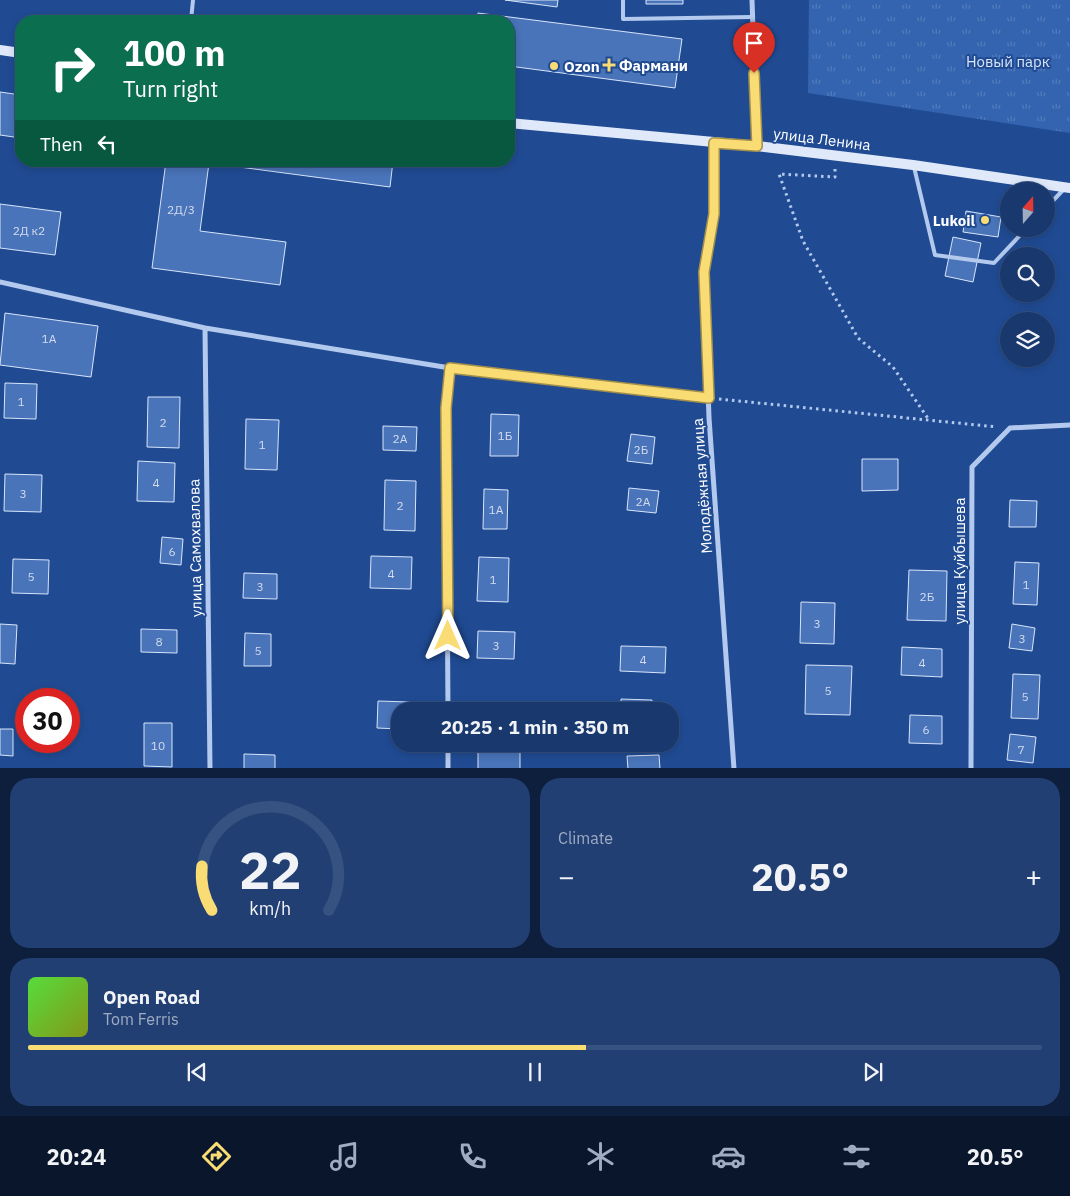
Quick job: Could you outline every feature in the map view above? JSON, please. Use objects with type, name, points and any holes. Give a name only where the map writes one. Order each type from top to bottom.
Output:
[{"type":"street","points":[[752,0],[757,146]]},
{"type":"street","points":[[0,50],[15,52]]},
{"type":"street","name":"улица Ленина","points":[[515,124],[757,146],[913,165],[1068,188]]},
{"type":"street","name":"Молодёжная улица","points":[[714,143],[714,214],[704,272],[709,398],[734,768]]},
{"type":"street","points":[[0,282],[205,328],[450,368],[709,398]]},
{"type":"street","name":"улица Самохвалова","points":[[205,328],[210,768]]},
{"type":"street","points":[[448,702],[446,408],[450,368]]},
{"type":"street","points":[[1010,428],[1070,425]]},
{"type":"street","name":"улица Куйбышева","points":[[971,768],[972,467],[1010,428]]},
{"type":"street","points":[[448,752],[448,768]]},
{"type":"lane","points":[[192,15],[193,0]]},
{"type":"lane","points":[[623,0],[623,19],[752,17]]},
{"type":"lane","points":[[913,165],[935,255],[994,263],[1018,238]]},
{"type":"lane","points":[[1055,200],[1068,188]]},
{"type":"path","points":[[835,156],[835,177],[779,174],[803,241],[858,338],[893,367],[929,420]]},
{"type":"path","points":[[709,398],[1010,428]]},
{"type":"green space","name":"Новый парк","points":[[809,0],[1070,0],[1070,133],[808,93]]},
{"type":"building","points":[[505,0],[558,0],[557,7]]},
{"type":"building","points":[[646,0],[683,0],[683,4],[646,4]]},
{"type":"building","points":[[478,13],[494,15],[478,15]]},
{"type":"building","points":[[515,18],[682,39],[675,88],[515,67]]},
{"type":"building","points":[[0,92],[15,94],[15,137],[0,135]]},
{"type":"building","points":[[165,167],[208,167],[200,231],[286,242],[280,285],[152,268]]},
{"type":"building","points":[[239,167],[392,167],[390,187]]},
{"type":"building","points":[[0,204],[61,212],[55,255],[0,248]]},
{"type":"building","points":[[966,211],[1000,217],[998,237],[963,232]]},
{"type":"building","points":[[953,237],[981,243],[973,282],[945,276]]},
{"type":"building","points":[[5,313],[98,326],[91,377],[0,365]]},
{"type":"building","points":[[5,383],[37,384],[36,419],[4,418]]},
{"type":"building","points":[[148,397],[180,397],[179,448],[147,447]]},
{"type":"building","points":[[491,414],[519,415],[518,456],[490,456]]},
{"type":"building","points":[[246,419],[279,420],[277,470],[245,469]]},
{"type":"building","points":[[383,426],[417,427],[416,451],[383,450]]},
{"type":"building","points":[[631,434],[655,437],[652,464],[627,461]]},
{"type":"building","points":[[862,459],[898,459],[898,490],[862,491]]},
{"type":"building","points":[[138,461],[175,463],[174,502],[137,501]]},
{"type":"building","points":[[5,474],[42,475],[41,512],[4,511]]},
{"type":"building","points":[[385,480],[416,481],[415,531],[384,530]]},
{"type":"building","points":[[629,488],[659,491],[656,513],[627,510]]},
{"type":"building","points":[[484,489],[508,490],[507,529],[483,529]]},
{"type":"building","points":[[1010,500],[1037,501],[1036,527],[1009,527]]},
{"type":"building","points":[[162,537],[183,539],[181,565],[160,563]]},
{"type":"building","points":[[371,556],[412,557],[411,589],[370,588]]},
{"type":"building","points":[[479,557],[509,558],[508,602],[477,601]]},
{"type":"building","points":[[13,559],[49,560],[48,594],[12,593]]},
{"type":"building","points":[[1015,562],[1039,563],[1037,605],[1013,604]]},
{"type":"building","points":[[909,570],[947,571],[946,621],[907,620]]},
{"type":"building","points":[[244,573],[277,574],[277,599],[243,598]]},
{"type":"building","points":[[801,602],[835,603],[834,644],[800,643]]},
{"type":"building","points":[[0,624],[17,625],[15,664],[0,663]]},
{"type":"building","points":[[1012,624],[1035,628],[1032,651],[1009,648]]},
{"type":"building","points":[[141,629],[177,630],[177,653],[141,652]]},
{"type":"building","points":[[478,631],[515,632],[514,659],[477,658]]},
{"type":"building","points":[[245,633],[271,634],[271,666],[244,666]]},
{"type":"building","points":[[621,646],[666,647],[665,673],[620,671]]},
{"type":"building","points":[[902,647],[942,649],[942,677],[901,675]]},
{"type":"building","points":[[806,665],[852,666],[850,715],[805,714]]},
{"type":"building","points":[[1013,674],[1040,675],[1038,719],[1011,718]]},
{"type":"building","points":[[621,699],[652,700],[652,702],[621,702]]},
{"type":"building","points":[[378,701],[410,702],[391,702],[391,729],[377,728]]},
{"type":"building","points":[[910,715],[942,716],[942,744],[909,743]]},
{"type":"building","points":[[144,723],[172,723],[172,767],[144,766]]},
{"type":"building","points":[[0,729],[13,729],[13,756],[0,755]]},
{"type":"building","points":[[1010,734],[1036,737],[1033,763],[1007,760]]},
{"type":"building","points":[[478,752],[520,752],[520,768],[478,768]]},
{"type":"building","points":[[244,754],[275,755],[275,768],[244,768]]},
{"type":"building","points":[[659,755],[660,768],[628,768],[627,756]]},
{"type":"place","name":"Фармани","points":[[609,65]]},
{"type":"place","name":"Ozon","points":[[554,66]]},
{"type":"place","name":"Lukoil","points":[[985,220]]},
{"type":"route","points":[[448,636],[446,408],[450,368],[709,398],[704,272],[714,214],[714,143],[757,146],[754,73]]}]
